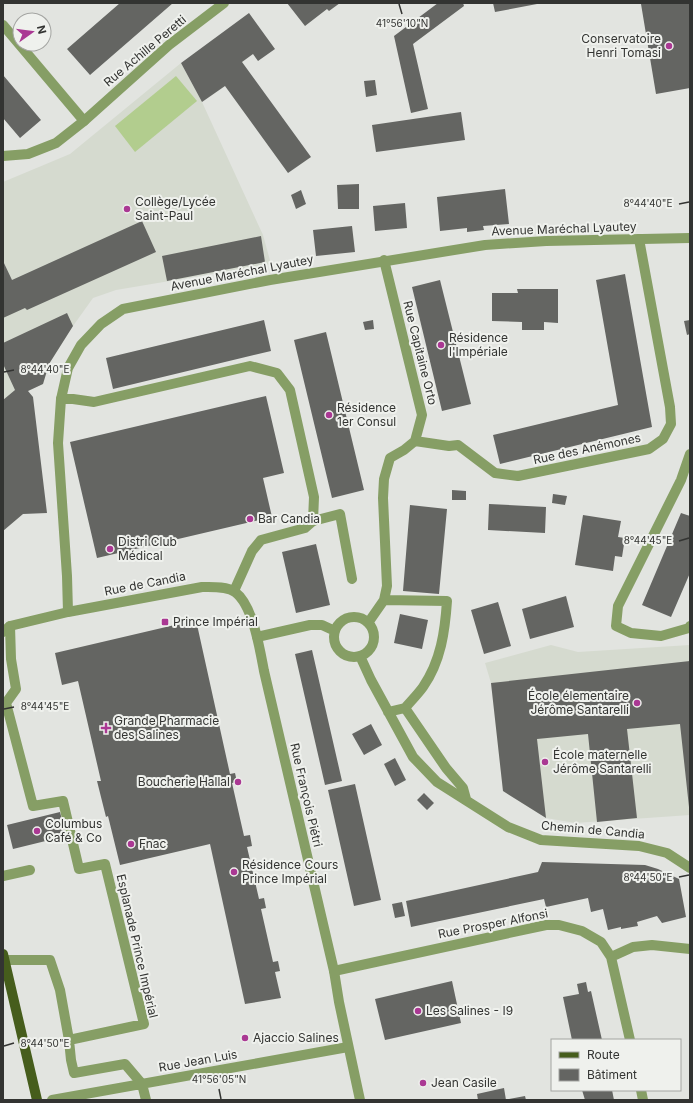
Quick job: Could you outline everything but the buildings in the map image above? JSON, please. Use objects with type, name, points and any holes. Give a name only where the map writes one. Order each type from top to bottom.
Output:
[{"type":"main road","points":[[4,957],[37,1100]]},
{"type":"street","name":"Rue Achille Peretti","points":[[3,156],[28,154],[56,143],[84,121],[169,45],[224,3]]},
{"type":"street","points":[[3,25],[84,121]]},
{"type":"street","name":"Avenue Maréchal Lyautey","points":[[68,612],[58,443],[61,399],[68,368],[81,345],[101,324],[123,310],[270,280],[485,244],[546,241],[690,238]]},
{"type":"street","name":"Rue des Anémones","points":[[415,441],[449,446],[458,445],[495,473],[518,476],[649,449],[662,439],[671,424],[670,407],[638,239]]},
{"type":"street","name":"Rue Capitaine Orto","points":[[384,260],[422,415],[415,441]]},
{"type":"street","points":[[61,399],[94,402],[250,366],[276,373],[290,390],[314,497],[313,521]]},
{"type":"street","points":[[368,623],[384,600],[387,586],[383,498],[384,479],[390,458],[404,450],[415,441]]},
{"type":"street","points":[[690,454],[681,480],[618,606],[616,626],[630,633],[661,636],[689,628],[690,626]]},
{"type":"street","points":[[335,630],[322,625],[310,625],[257,637],[243,601],[234,591],[252,551],[261,540],[305,528],[313,521],[340,514],[352,579]]},
{"type":"street","name":"Rue de Candia","points":[[5,627],[68,612],[202,587],[217,586],[234,591]]},
{"type":"street","points":[[384,600],[447,601],[445,626],[438,658],[424,686],[406,708],[388,712]]},
{"type":"street","points":[[356,617],[368,623],[372,628],[373,642],[371,648],[366,653],[360,656],[348,656],[338,648],[334,637],[335,630],[343,620],[356,617]]},
{"type":"street","name":"Esplanade Prince Impérial","points":[[5,627],[16,689],[6,702],[33,806],[63,801],[79,869],[105,864],[144,1024],[69,1040]]},
{"type":"street","name":"Rue François Piétri","points":[[257,637],[334,971],[348,1047],[360,1100]]},
{"type":"street","name":"Chemin de Candia","points":[[360,656],[371,680],[413,757],[437,782],[508,827],[541,840],[639,846],[667,853],[690,868]]},
{"type":"street","points":[[406,708],[446,768],[463,788],[466,799]]},
{"type":"street","points":[[3,876],[30,870]]},
{"type":"street","name":"Rue Prosper Alfonsi","points":[[334,971],[546,925],[559,925],[582,931],[601,942],[611,957],[630,1039]]},
{"type":"street","points":[[611,957],[633,948],[652,945],[690,949]]},
{"type":"street","points":[[4,957],[50,960],[60,990],[69,1040],[70,1060],[74,1073],[125,1064],[142,1084],[146,1100]]},
{"type":"street","name":"Rue Jean Luis","points":[[52,1100],[348,1047]]},
{"type":"shaded area","name":"Collège/Lycée Saint-Paul","points":[[181,63],[202,102],[263,235],[271,264],[116,290],[93,298],[49,364],[43,384],[28,391],[15,390],[3,400],[3,182],[70,154]]},
{"type":"shaded area","points":[[551,645],[578,652],[690,645],[690,815],[575,823],[546,818],[503,791],[491,683],[485,663]]},
{"type":"green space","points":[[176,76],[197,101],[135,152],[115,126]]},
{"type":"place","name":"Conservatoire Henri Tomasi","points":[[669,46]]},
{"type":"place","name":"Collège/Lycée Saint-Paul","points":[[127,209]]},
{"type":"place","name":"Résidence l'Impériale","points":[[441,345]]},
{"type":"place","name":"Résidence 1er Consul","points":[[329,415]]},
{"type":"place","name":"Bar Candia","points":[[250,519]]},
{"type":"place","name":"Distri Club Médical","points":[[110,549]]},
{"type":"place","name":"Prince Impérial","points":[[165,622]]},
{"type":"place","name":"École élementaire Jérôme Santarelli","points":[[637,703]]},
{"type":"place","name":"Grande Pharmacie des Salines","points":[[106,728]]},
{"type":"place","name":"École maternelle Jérôme Santarelli","points":[[545,762]]},
{"type":"place","name":"Boucherie Hallal","points":[[238,782]]},
{"type":"place","name":"Columbus Café & Co","points":[[37,831]]},
{"type":"place","name":"Fnac","points":[[131,844]]},
{"type":"place","name":"Résidence Cours Prince Impérial","points":[[234,872]]},
{"type":"place","name":"Les Salines - I9","points":[[418,1011]]},
{"type":"place","name":"Ajaccio Salines","points":[[245,1038]]},
{"type":"place","name":"Jean Casile","points":[[423,1083]]}]
